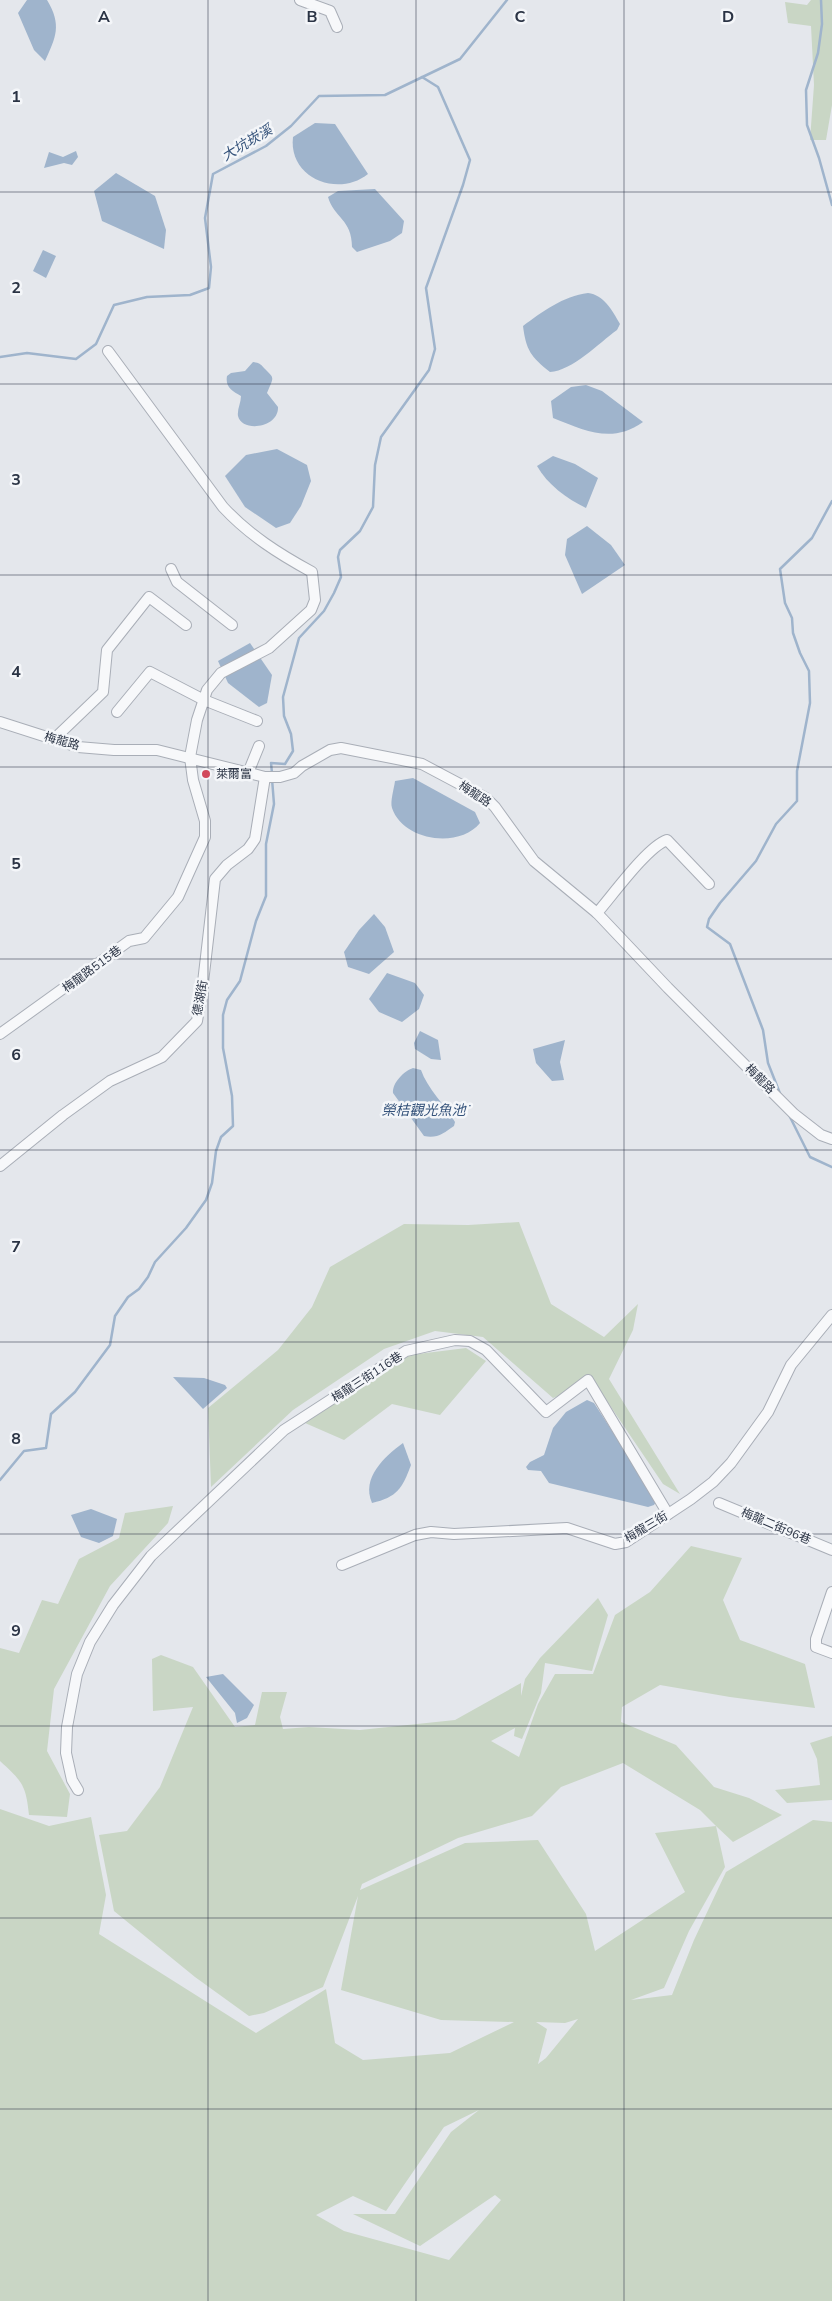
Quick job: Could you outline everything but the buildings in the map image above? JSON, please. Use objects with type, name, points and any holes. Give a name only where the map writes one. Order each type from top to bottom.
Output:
[{"type":"street","points":[[300,0],[330,10],[337,27]]},
{"type":"street","name":"梅龍路515巷","points":[[0,1034],[129,941],[144,938],[178,897],[205,837],[205,821],[193,780],[190,757],[197,720],[208,690],[221,673],[269,648],[311,610],[316,600],[312,572],[282,556],[242,528],[223,507],[108,351]]},
{"type":"street","points":[[172,569],[177,582],[232,625]]},
{"type":"street","points":[[53,740],[102,692],[107,650],[149,597],[186,625]]},
{"type":"street","points":[[117,712],[150,672],[204,700],[257,721]]},
{"type":"street","name":"梅龍路","points":[[0,722],[78,747],[114,750],[157,750],[266,777],[278,777],[294,773],[302,766],[330,750],[341,748],[422,764],[486,798],[495,807],[534,860],[597,913],[668,988],[792,1112],[822,1135],[832,1139]]},
{"type":"street","points":[[248,773],[259,746]]},
{"type":"street","name":"德湖街","points":[[2,1162],[110,1081],[162,1057],[197,1021],[215,879],[227,865],[248,849],[255,839],[266,777]]},
{"type":"street","points":[[597,913],[644,858],[660,842],[667,840],[709,884]]},
{"type":"street","name":"梅龍三街","points":[[342,1565],[415,1535],[431,1532],[454,1534],[567,1528],[615,1544],[626,1542],[713,1482],[731,1463],[768,1412],[790,1365],[832,1314]]},
{"type":"street","name":"梅龍三街116巷","points":[[78,1790],[72,1780],[66,1753],[66,1727],[77,1674],[90,1642],[115,1602],[151,1556],[284,1430],[406,1351],[454,1340],[470,1341],[486,1350],[546,1412],[588,1380],[668,1514]]},
{"type":"street","name":"梅龍二街96巷","points":[[719,1503],[832,1550]]},
{"type":"street","points":[[831,1598],[816,1639],[816,1647],[832,1653]]},
{"type":"green space","points":[[811,0],[832,0],[832,105],[826,140],[810,140],[814,85],[811,26],[788,23],[785,2],[807,5]]},
{"type":"green space","points":[[519,1222],[551,1304],[604,1337],[638,1304],[633,1330],[609,1379],[680,1494],[663,1484],[594,1382],[553,1398],[483,1337],[435,1331],[384,1349],[293,1410],[211,1487],[208,1408],[278,1350],[312,1307],[330,1267],[404,1224],[468,1225]]},
{"type":"green space","points":[[466,1348],[486,1361],[440,1415],[392,1404],[344,1440],[305,1423],[410,1355]]},
{"type":"green space","points":[[173,1506],[168,1523],[110,1586],[54,1689],[47,1751],[70,1794],[67,1817],[29,1815],[22,1784],[0,1761],[0,1648],[19,1653],[42,1600],[58,1604],[79,1559],[119,1538],[125,1513]]},
{"type":"green space","points":[[691,1546],[742,1558],[723,1600],[740,1640],[805,1664],[815,1708],[730,1697],[660,1685],[622,1707],[621,1722],[676,1745],[714,1787],[749,1798],[782,1815],[733,1842],[716,1826],[725,1867],[689,1931],[664,1988],[631,2000],[672,1995],[694,1940],[726,1872],[813,1820],[832,1822],[832,2301],[0,2301],[0,1809],[49,1826],[91,1817],[106,1895],[99,1934],[256,2033],[326,1989],[335,2043],[363,2060],[450,2053],[514,2022],[441,2020],[341,1990],[358,1896],[323,1987],[264,2013],[249,2016],[195,1977],[114,1911],[99,1835],[127,1831],[160,1787],[193,1707],[153,1711],[152,1659],[161,1655],[193,1667],[235,1727],[255,1725],[262,1692],[287,1692],[280,1717],[283,1729],[309,1727],[360,1730],[455,1720],[521,1683],[521,1696],[525,1679],[540,1658],[598,1598],[608,1615],[592,1671],[545,1663],[541,1693],[522,1739],[514,1736],[515,1728],[491,1741],[519,1757],[538,1704],[555,1674],[593,1674],[615,1615],[650,1592]],"holes":[[[623,1763],[700,1810],[716,1826],[655,1833],[685,1892],[595,1951],[586,1914],[538,1840],[465,1843],[360,1890],[362,1884],[458,1838],[532,1816],[561,1787]],[[578,2019],[546,2058],[538,2064],[547,2029],[536,2022],[565,2023]],[[479,2110],[451,2132],[395,2214],[353,2214],[420,2246],[495,2195],[501,2200],[449,2260],[344,2231],[316,2215],[353,2196],[386,2211],[444,2127]]]},
{"type":"green space","points":[[832,1736],[832,1800],[787,1803],[775,1790],[820,1785],[817,1759],[810,1743]]},
{"type":"water","points":[[27,0],[47,0],[55,17],[56,31],[45,61],[34,50],[18,13]]},
{"type":"water","points":[[315,123],[335,124],[368,174],[356,181],[330,184],[317,180],[307,173],[298,163],[294,151],[293,137]]},
{"type":"water","points":[[76,151],[78,157],[72,165],[64,163],[44,168],[49,152],[63,157]]},
{"type":"water","points":[[116,173],[155,196],[166,230],[164,249],[102,221],[94,191]]},
{"type":"water","points":[[375,189],[404,221],[402,233],[390,241],[357,252],[352,247],[346,224],[334,210],[328,197],[338,191]]},
{"type":"water","points":[[43,250],[56,256],[46,278],[33,271]]},
{"type":"water","points":[[588,293],[594,294],[603,300],[620,324],[617,330],[585,356],[567,367],[550,372],[530,352],[523,326],[561,301]]},
{"type":"water","points":[[253,362],[260,364],[272,376],[267,393],[278,407],[277,414],[273,420],[260,426],[246,425],[241,421],[238,413],[241,396],[230,388],[227,383],[227,376],[231,373],[245,371]]},
{"type":"water","points":[[586,385],[602,391],[643,422],[632,429],[610,434],[588,431],[553,418],[551,401],[571,387]]},
{"type":"water","points":[[277,449],[307,465],[311,481],[301,506],[290,523],[276,528],[245,507],[225,476],[246,455]]},
{"type":"water","points":[[553,456],[575,464],[598,478],[586,508],[558,490],[541,473],[537,466]]},
{"type":"water","points":[[587,526],[611,545],[625,565],[582,594],[565,555],[567,539]]},
{"type":"water","points":[[250,643],[272,675],[267,703],[259,707],[228,683],[218,661]]},
{"type":"water","points":[[413,778],[475,812],[480,823],[471,831],[459,836],[446,838],[432,838],[407,828],[398,819],[392,808],[392,798],[395,781]]},
{"type":"water","points":[[374,914],[385,927],[394,952],[369,974],[348,967],[344,952],[359,930]]},
{"type":"water","points":[[387,973],[415,983],[424,995],[419,1009],[402,1022],[379,1012],[369,999]]},
{"type":"water","points":[[420,1031],[438,1040],[441,1060],[431,1059],[415,1049],[414,1043]]},
{"type":"water","points":[[565,1040],[560,1062],[564,1080],[552,1081],[536,1063],[533,1049]]},
{"type":"water","name":"榮桔觀光魚池˙","points":[[413,1068],[421,1070],[427,1083],[455,1122],[454,1126],[440,1135],[433,1137],[424,1136],[393,1093],[394,1085],[399,1078]]},
{"type":"water","points":[[173,1377],[204,1378],[225,1385],[227,1388],[203,1409]]},
{"type":"water","points":[[587,1400],[594,1403],[657,1500],[654,1505],[648,1507],[549,1483],[541,1471],[528,1470],[526,1467],[530,1462],[544,1455],[553,1428],[566,1412]]},
{"type":"water","points":[[403,1443],[411,1465],[405,1480],[393,1495],[372,1503],[369,1494],[370,1485],[376,1469]]},
{"type":"water","points":[[91,1509],[117,1519],[113,1536],[99,1543],[81,1537],[71,1515]]},
{"type":"water","points":[[223,1674],[254,1705],[247,1718],[237,1723],[235,1713],[206,1677]]},
{"type":"waterway","name":"大坑崁溪","points":[[0,357],[27,353],[76,359],[96,344],[114,305],[147,297],[190,295],[209,288],[211,267],[205,218],[213,174],[266,146],[291,126],[319,96],[385,95],[460,59],[507,0]]},
{"type":"waterway","points":[[821,0],[822,24],[818,53],[806,90],[807,125],[819,158],[832,205]]},
{"type":"waterway","points":[[272,773],[271,763],[285,764],[293,751],[291,734],[284,716],[283,697],[299,638],[324,611],[334,593],[341,577],[338,557],[340,550],[360,531],[373,507],[375,465],[381,437],[429,370],[435,349],[426,288],[463,185],[470,160],[438,87],[422,77]]},
{"type":"waterway","points":[[781,1096],[768,1063],[763,1030],[730,944],[707,927],[709,919],[720,903],[756,861],[776,824],[797,801],[797,771],[810,703],[809,671],[793,633],[792,618],[785,603],[780,569],[812,538],[832,501]]},
{"type":"waterway","points":[[0,1480],[24,1451],[46,1448],[51,1414],[75,1392],[110,1345],[115,1316],[128,1297],[139,1289],[148,1277],[155,1262],[186,1228],[206,1200],[212,1183],[216,1151],[221,1137],[233,1126],[232,1096],[223,1048],[223,1015],[227,1000],[240,981],[256,921],[266,896],[266,844],[274,804],[272,779]]},
{"type":"waterway","points":[[788,1113],[810,1157],[832,1167]]},
{"type":"place","name":"萊爾富","points":[[206,774]]}]
